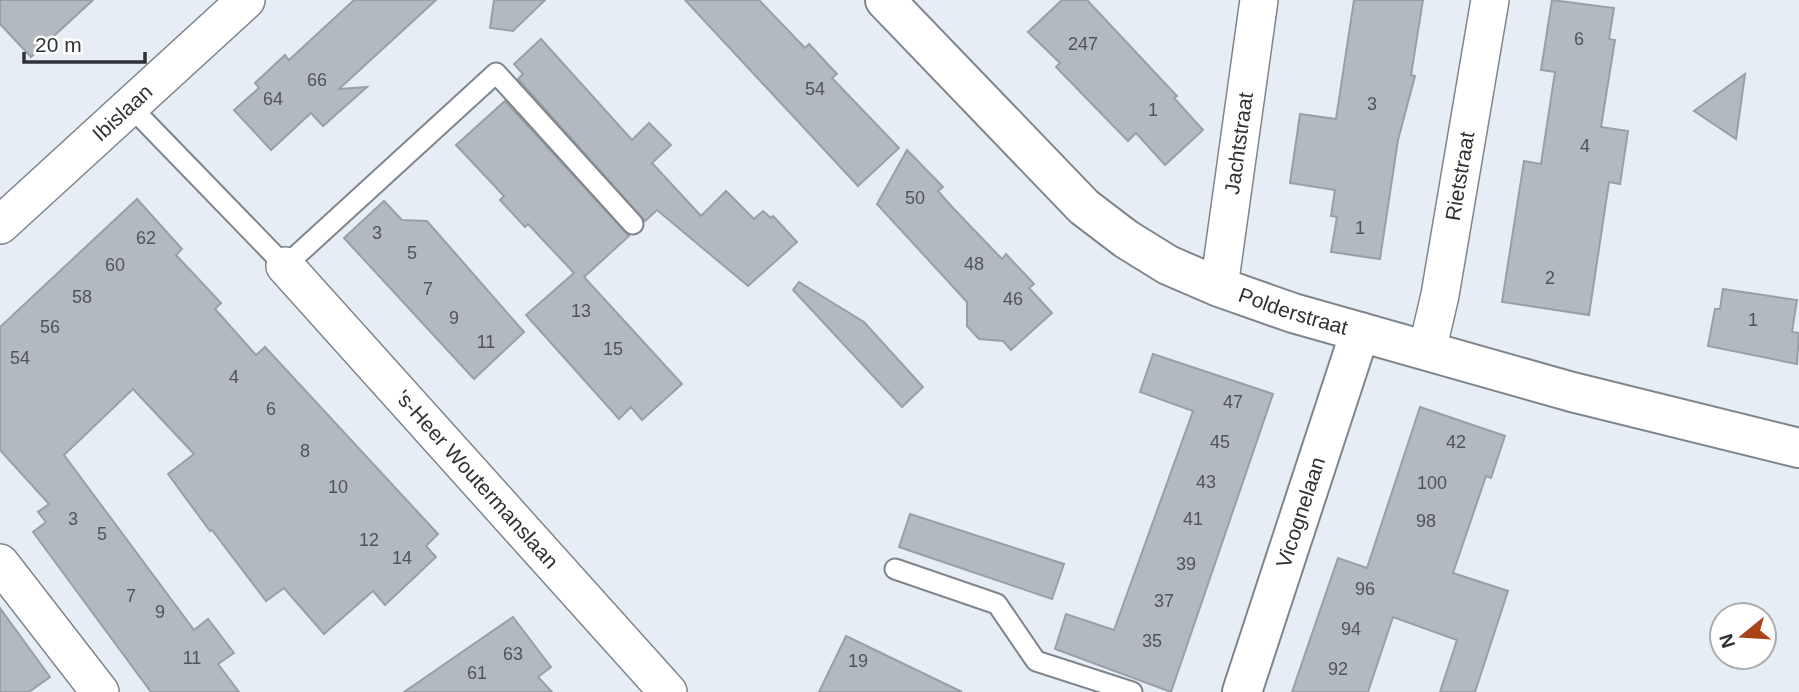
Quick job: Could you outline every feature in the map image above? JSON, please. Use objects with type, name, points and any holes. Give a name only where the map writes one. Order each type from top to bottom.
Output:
[{"type":"street","name":"Ibislaan","points":[[0,225],[246,0]]},
{"type":"street","name":"Polderstraat","points":[[885,0],[1084,207],[1126,239],[1168,265],[1219,287],[1360,332],[1572,392],[1799,448]]},
{"type":"street","name":"Jachtstraat","points":[[1219,287],[1259,0]]},
{"type":"street","name":"Rietstraat","points":[[1427,351],[1440,295],[1490,0]]},
{"type":"street","name":"'s-Heer Woutermanslaan","points":[[285,266],[657,689]]},
{"type":"street","name":"Vicognelaan","points":[[1242,692],[1360,332]]},
{"type":"street","points":[[0,563],[100,692]]},
{"type":"lane","points":[[130,106],[285,266],[496,73],[633,224]]},
{"type":"lane","points":[[895,569],[997,604],[1036,661],[1132,692]]},
{"type":"building","points":[[0,0],[93,0],[31,57],[0,24]]},
{"type":"building","points":[[354,0],[436,0],[339,89],[367,87],[323,126],[311,113],[271,150],[234,110],[259,88],[255,83],[285,55],[289,60]]},
{"type":"building","points":[[494,0],[545,0],[513,31],[490,28]]},
{"type":"building","points":[[685,0],[759,0],[805,48],[809,44],[837,74],[832,78],[899,148],[858,186]]},
{"type":"building","points":[[1062,0],[1087,0],[1177,96],[1174,98],[1203,130],[1165,165],[1136,133],[1128,141],[1056,67],[1060,63],[1028,32]]},
{"type":"building","points":[[1354,0],[1423,0],[1411,75],[1415,76],[1398,140],[1380,259],[1331,252],[1337,217],[1331,216],[1335,190],[1290,183],[1300,114],[1336,119]]},
{"type":"building","points":[[1552,0],[1614,8],[1609,39],[1615,40],[1601,127],[1628,131],[1620,184],[1609,182],[1589,315],[1502,302],[1524,161],[1541,164],[1555,72],[1541,70]]},
{"type":"building","points":[[541,39],[632,140],[649,123],[671,145],[652,163],[701,216],[726,191],[754,219],[763,211],[771,218],[773,216],[797,242],[748,286],[657,210],[645,221],[518,79],[523,74],[514,64]]},
{"type":"building","points":[[1745,74],[1736,139],[1694,111]]},
{"type":"building","points":[[505,101],[629,236],[584,277],[682,384],[642,420],[631,407],[619,419],[526,315],[574,273],[528,224],[525,227],[500,200],[504,196],[456,145]]},
{"type":"building","points":[[907,150],[943,187],[938,191],[953,208],[1002,259],[1006,254],[1034,284],[1029,288],[1052,313],[1011,350],[1003,341],[979,339],[967,326],[967,302],[877,204]]},
{"type":"building","points":[[137,199],[182,249],[176,255],[221,303],[215,309],[256,355],[265,347],[438,534],[426,546],[436,557],[385,605],[373,591],[324,634],[284,588],[266,601],[212,530],[210,531],[168,474],[194,454],[133,389],[64,455],[194,630],[208,619],[234,653],[218,664],[239,692],[151,692],[33,532],[46,522],[38,512],[49,504],[0,450],[0,327]]},
{"type":"building","points":[[384,201],[402,220],[427,221],[524,332],[474,379],[344,238]]},
{"type":"building","points":[[799,282],[864,322],[923,387],[902,407],[793,290]]},
{"type":"building","points":[[1723,289],[1797,300],[1792,332],[1799,333],[1797,364],[1708,346],[1715,309],[1720,309]]},
{"type":"building","points":[[1153,354],[1273,394],[1171,692],[1055,649],[1066,614],[1114,630],[1193,411],[1140,392]]},
{"type":"building","points":[[1420,407],[1505,436],[1491,478],[1486,476],[1453,573],[1508,591],[1475,692],[1440,692],[1457,640],[1393,617],[1368,692],[1292,692],[1338,558],[1367,568]]},
{"type":"building","points":[[910,514],[1064,564],[1052,599],[899,547]]},
{"type":"building","points":[[0,608],[50,677],[29,692],[0,692]]},
{"type":"building","points":[[513,617],[551,667],[538,677],[552,692],[404,692]]},
{"type":"building","points":[[846,636],[962,692],[819,692]]}]
